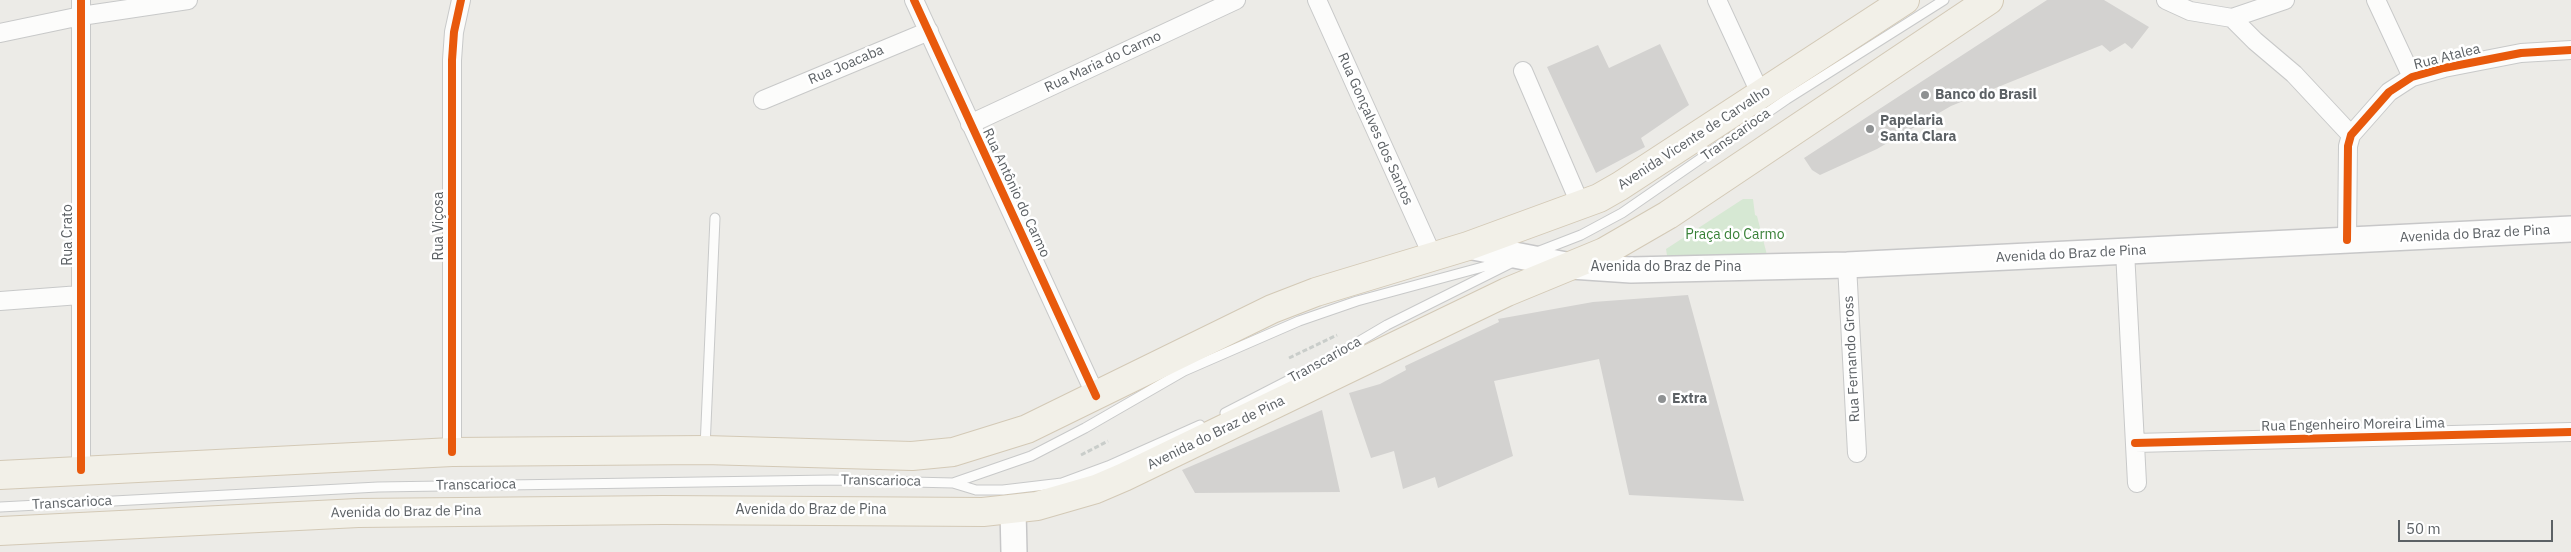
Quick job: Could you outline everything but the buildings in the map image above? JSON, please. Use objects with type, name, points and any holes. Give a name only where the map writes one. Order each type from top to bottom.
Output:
[{"type":"main road","name":"Avenida Vicente de Carvalho","points":[[1468,246],[1581,206],[1620,186],[1905,0]]},
{"type":"main road","points":[[1570,266],[1604,252],[1668,215],[1989,0]]},
{"type":"main road","name":"Avenida do Braz de Pina","points":[[0,475],[452,452],[705,450],[912,456],[953,452],[1027,429],[1272,309],[1316,292],[1468,246],[1570,266],[1631,270],[1847,265],[2571,229]]},
{"type":"main road","name":"Avenida do Braz de Pina","points":[[0,531],[449,510],[891,510],[983,512],[1037,506],[1096,489],[1507,292],[1570,266]]},
{"type":"main road","points":[[1012,510],[1014,552]]},
{"type":"street","points":[[0,33],[81,8],[188,0]]},
{"type":"street","name":"Rua Viçosa","points":[[452,452],[452,60],[454,32],[461,0]]},
{"type":"street","name":"Rua Antônio do Carmo","points":[[914,0],[1096,396]]},
{"type":"street","name":"Rua Maria do Carmo","points":[[970,124],[1236,0]]},
{"type":"street","name":"Rua Gonçalves dos Santos","points":[[1317,0],[1433,257]]},
{"type":"street","points":[[1717,0],[1761,95]]},
{"type":"street","points":[[2166,0],[2190,12],[2232,18],[2285,0]]},
{"type":"street","points":[[2376,0],[2412,77]]},
{"type":"street","name":"Rua Crato","points":[[80,470],[81,8]]},
{"type":"street","points":[[2232,18],[2255,41],[2294,74],[2351,135],[2347,156],[2347,240]]},
{"type":"street","name":"Rua Joacaba","points":[[763,100],[929,31]]},
{"type":"street","name":"Rua Atalea","points":[[2351,135],[2390,92],[2412,77],[2521,53],[2571,50]]},
{"type":"street","points":[[1523,71],[1581,206]]},
{"type":"street","points":[[2126,251],[2137,483]]},
{"type":"street","name":"Rua Fernando Gross","points":[[1847,265],[1857,453]]},
{"type":"street","points":[[0,301],[80,295]]},
{"type":"street","name":"Rua Engenheiro Moreira Lima","points":[[2135,443],[2571,432]]},
{"type":"lane","name":"Transcarioca","points":[[953,483],[1032,456],[1184,371],[1299,321],[1357,301],[1522,257],[1581,235],[1622,213],[1787,99],[1944,0]]},
{"type":"lane","points":[[705,450],[715,218]]},
{"type":"lane","name":"Transcarioca","points":[[0,507],[388,487],[831,480],[953,483],[976,490],[1003,490],[1062,483],[1108,466],[1216,418],[1326,361],[1387,326],[1522,257]]},
{"type":"path","points":[[1289,358],[1342,333]]},
{"type":"path","points":[[1080,455],[1108,441]]},
{"type":"green space","name":"Praça do Carmo","points":[[1743,199],[1753,199],[1755,215],[1757,216],[1767,255],[1668,262],[1666,249]]},
{"type":"cycle path","points":[[81,0],[81,470]]},
{"type":"cycle path","points":[[452,452],[452,60],[454,32],[461,0]]},
{"type":"cycle path","points":[[914,0],[1096,396]]},
{"type":"cycle path","points":[[2347,240],[2348,146],[2351,135],[2389,92],[2412,77],[2444,68],[2521,53],[2571,50]]},
{"type":"cycle path","points":[[2135,443],[2571,432]]},
{"type":"place","name":"Banco do Brasil","points":[[1925,95]]},
{"type":"place","name":"Papelaria Santa Clara","points":[[1870,129]]},
{"type":"place","name":"Extra","points":[[1662,399]]}]
